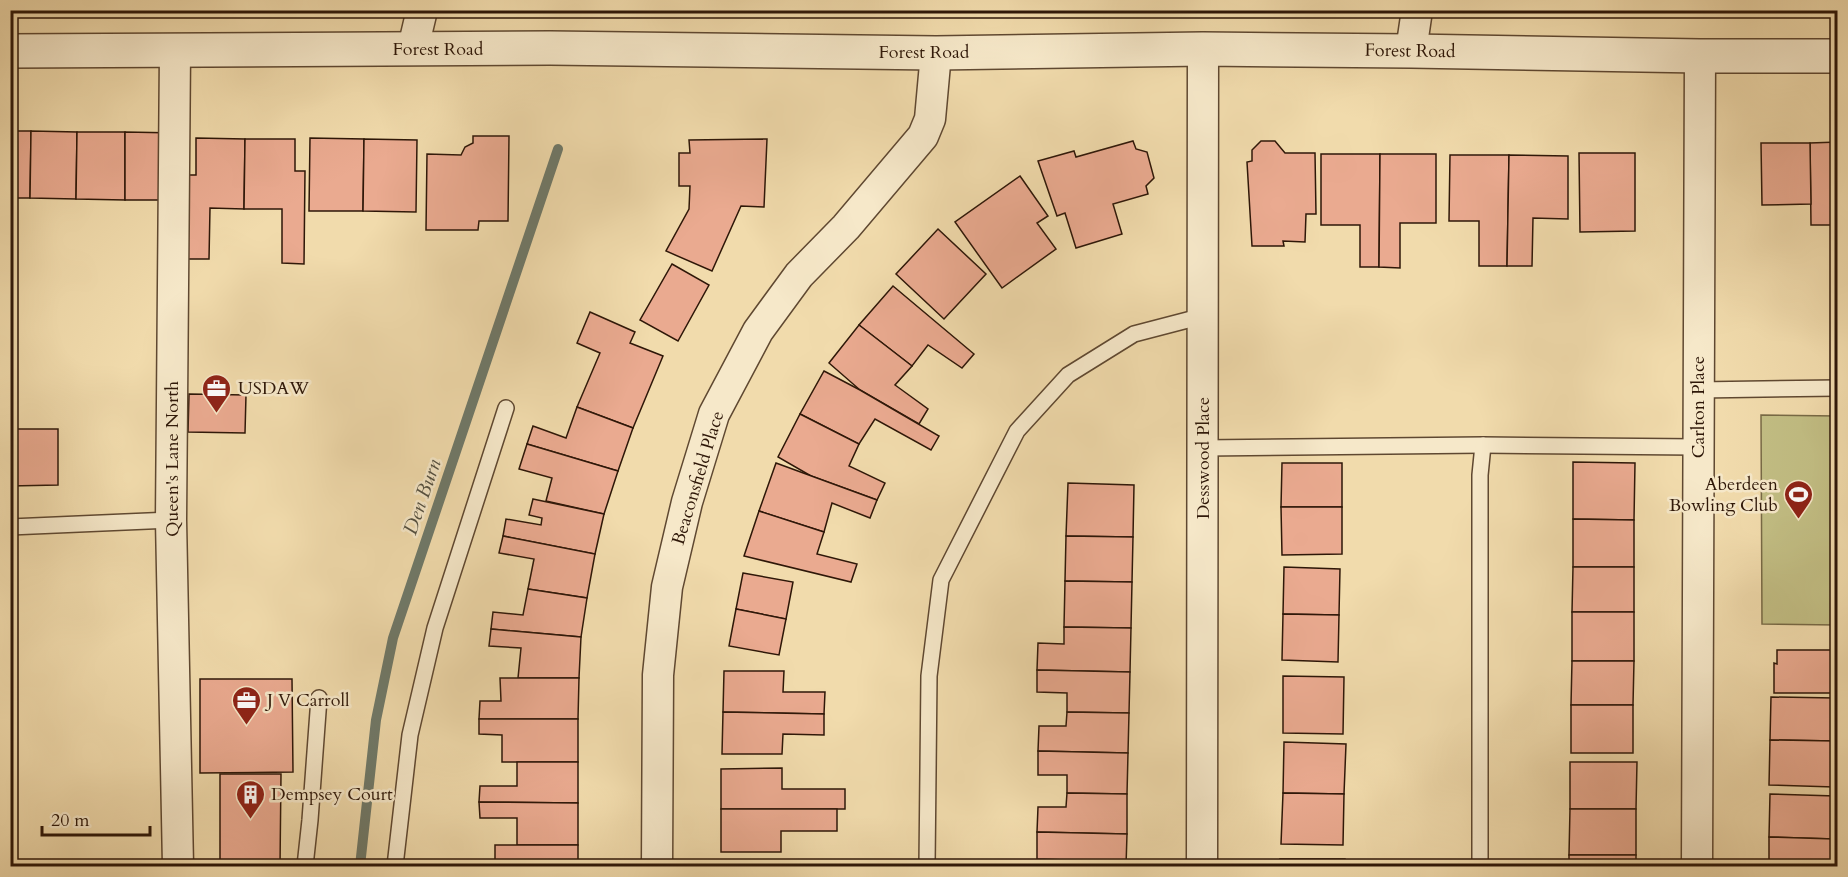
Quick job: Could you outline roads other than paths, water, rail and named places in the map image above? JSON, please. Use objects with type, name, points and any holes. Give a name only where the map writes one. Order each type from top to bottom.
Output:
[{"type":"street","points":[[413,48],[422,10]]},
{"type":"street","points":[[1411,51],[1417,10]]},
{"type":"street","name":"Forest Road","points":[[10,51],[550,48],[936,53],[1203,49],[1838,56]]},
{"type":"street","name":"Desswood Place","points":[[1202,867],[1203,49]]},
{"type":"street","name":"Queen's Lane North","points":[[175,51],[171,520],[178,867]]},
{"type":"street","name":"Beaconsfield Place","points":[[657,867],[658,675],[667,587],[687,502],[714,414],[758,331],[799,275],[846,227],[923,136],[930,119],[936,53]]},
{"type":"street","name":"Carlton Place","points":[[1697,867],[1700,56]]},
{"type":"lane","points":[[927,867],[929,676],[940,580],[1017,431],[1068,375],[1134,334],[1203,316]]},
{"type":"lane","points":[[1698,390],[1838,388]]},
{"type":"lane","points":[[395,867],[410,735],[435,628],[506,408]]},
{"type":"lane","points":[[1203,448],[1483,445],[1697,447]]},
{"type":"lane","points":[[1480,867],[1480,475],[1483,445]]},
{"type":"lane","points":[[10,527],[171,520]]},
{"type":"lane","points":[[305,867],[319,698]]},
{"type":"waterway","name":"Den Burn","points":[[360,866],[376,720],[393,638],[558,149]]},
{"type":"place","name":"USDAW","points":[[217,414]]},
{"type":"place","name":"Aberdeen Bowling Club","points":[[1799,520]]},
{"type":"place","name":"J V Carroll","points":[[246,726]]},
{"type":"place","name":"Dempsey Court","points":[[250,820]]}]
